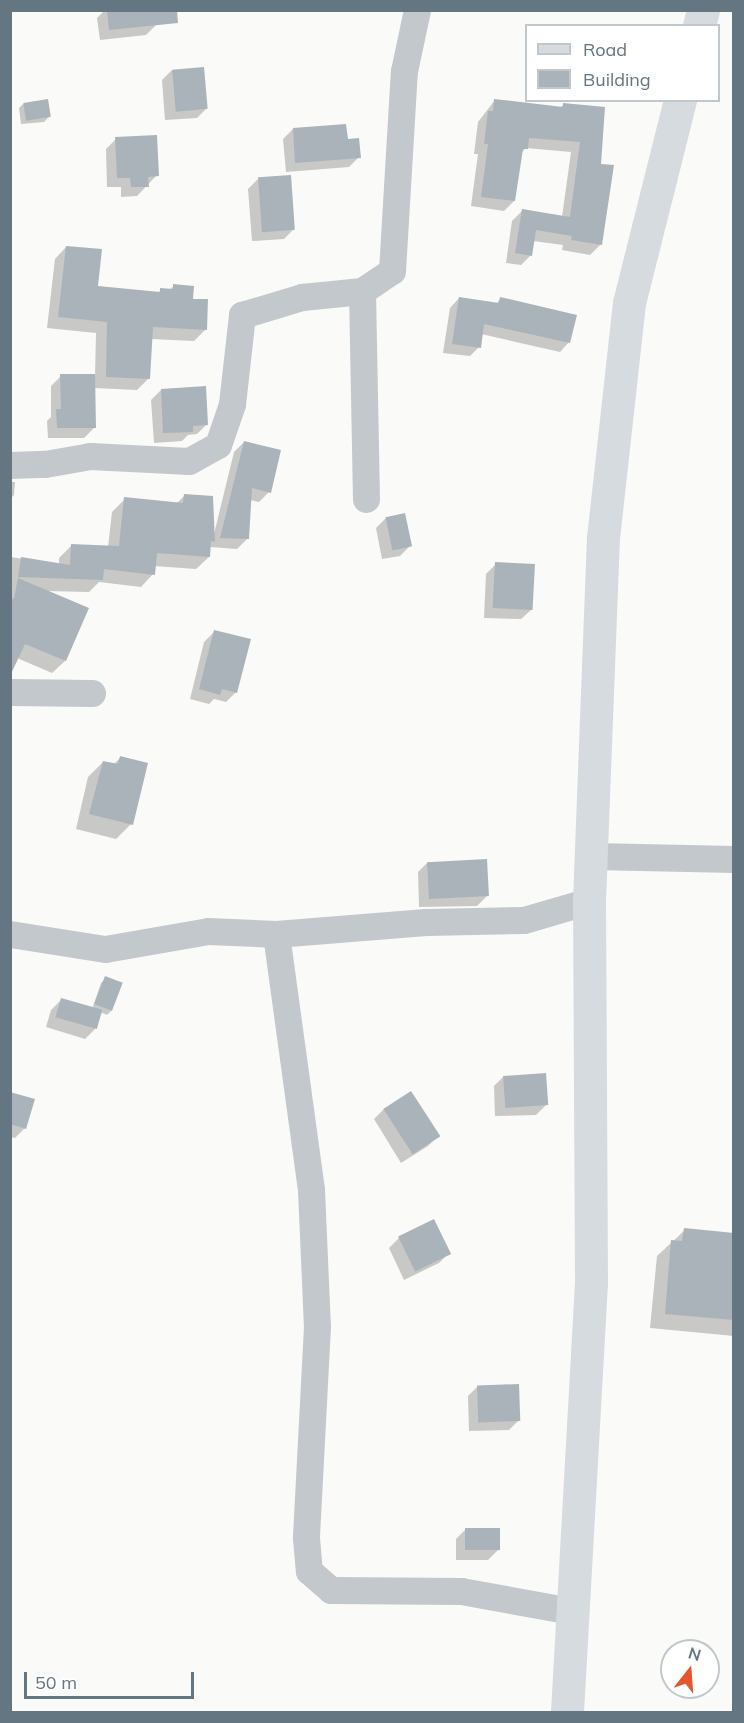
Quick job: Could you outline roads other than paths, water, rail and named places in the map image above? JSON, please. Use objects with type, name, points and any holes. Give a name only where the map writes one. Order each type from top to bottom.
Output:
[{"type":"street","points":[[10,465],[45,464],[90,456],[189,461],[218,445],[232,404],[242,315],[302,297],[362,291],[392,271],[404,71],[417,10]]},
{"type":"street","points":[[567,1713],[591,1280],[589,902],[603,538],[629,303],[679,102]]},
{"type":"street","points":[[362,291],[366,499]]},
{"type":"street","points":[[10,692],[92,693]]},
{"type":"street","points":[[592,856],[734,859]]},
{"type":"street","points":[[10,934],[105,949],[208,931],[276,934],[426,922],[524,920],[589,902]]},
{"type":"street","points":[[276,934],[311,1190],[317,1326],[306,1538],[309,1571],[331,1590],[461,1591],[571,1611]]}]
